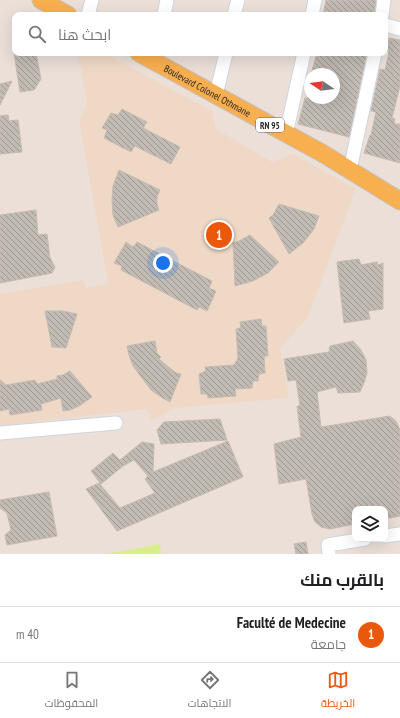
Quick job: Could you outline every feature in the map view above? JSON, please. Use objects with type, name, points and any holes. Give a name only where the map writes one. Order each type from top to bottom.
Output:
[{"type":"main road","points":[[41,0],[63,12]]},
{"type":"main road","name":"Boulevard Colonel Othmane","points":[[155,57],[216,95],[322,153],[400,201]]},
{"type":"street","points":[[89,12],[92,0]]},
{"type":"street","points":[[165,12],[167,0]]},
{"type":"street","points":[[235,12],[238,0]]},
{"type":"street","points":[[313,12],[315,0]]},
{"type":"street","points":[[382,12],[384,0]]},
{"type":"street","points":[[388,26],[400,28]]},
{"type":"street","points":[[216,95],[225,56]]},
{"type":"street","points":[[286,134],[303,56]]},
{"type":"street","points":[[350,170],[374,56]]},
{"type":"street","points":[[0,433],[116,423]]},
{"type":"street","points":[[388,536],[400,534]]},
{"type":"street","points":[[329,554],[328,545],[352,541]]},
{"type":"shaded area","points":[[79,56],[110,56],[212,111],[216,129],[272,162],[293,154],[356,189],[308,317],[280,348],[289,398],[174,408],[152,421],[147,409],[0,426],[0,294],[83,280],[86,288],[108,283],[79,120],[87,104]]},
{"type":"green space","points":[[160,544],[161,554],[106,554]]},
{"type":"building","points":[[326,0],[376,0],[374,12],[324,12]]},
{"type":"building","points":[[389,38],[400,40],[400,86],[392,118],[395,119],[394,124],[400,124],[400,163],[364,153],[371,135],[376,112],[371,111],[380,69],[385,70],[389,52]]},
{"type":"building","points":[[14,56],[37,56],[41,79],[34,90],[20,92]]},
{"type":"building","points":[[316,56],[366,56],[349,137],[298,124],[304,102],[304,104],[340,104],[340,68],[313,68]]},
{"type":"building","points":[[12,81],[0,105],[0,84]]},
{"type":"building","points":[[122,109],[147,122],[143,128],[180,147],[171,164],[135,146],[131,152],[104,138],[107,130],[102,128],[111,113],[118,115]]},
{"type":"building","points":[[8,115],[9,121],[18,120],[22,152],[0,154],[0,116]]},
{"type":"building","points":[[119,170],[160,190],[157,197],[159,210],[118,227],[113,215],[112,200],[113,186]]},
{"type":"building","points":[[279,204],[319,216],[314,229],[303,243],[289,254],[269,218],[273,215]]},
{"type":"building","points":[[36,210],[38,235],[47,234],[50,258],[55,267],[52,273],[0,283],[0,215]]},
{"type":"building","points":[[250,235],[279,262],[268,273],[253,281],[235,286],[233,243]]},
{"type":"building","points":[[126,242],[133,247],[137,242],[212,281],[209,288],[216,291],[207,311],[199,307],[197,310],[121,270],[122,266],[114,263]]},
{"type":"building","points":[[359,259],[361,265],[377,262],[378,265],[383,263],[383,309],[368,311],[370,319],[344,323],[337,262]]},
{"type":"building","points":[[45,311],[63,311],[77,314],[66,348],[52,347]]},
{"type":"building","points":[[261,319],[262,326],[266,326],[268,356],[264,356],[265,373],[259,374],[258,381],[253,381],[252,388],[235,389],[236,396],[208,398],[207,394],[201,394],[199,374],[206,371],[205,367],[234,365],[238,358],[236,329],[241,328],[240,322]]},
{"type":"building","points":[[155,341],[157,353],[161,357],[159,359],[176,373],[181,374],[170,402],[151,390],[133,366],[129,355],[127,346]]},
{"type":"building","points":[[353,341],[361,350],[366,360],[367,373],[360,392],[338,393],[336,387],[317,392],[321,427],[390,416],[396,421],[400,430],[400,516],[388,518],[388,506],[352,506],[352,525],[330,529],[321,527],[315,522],[312,514],[306,479],[279,484],[274,444],[301,437],[297,406],[300,406],[296,380],[288,381],[284,359],[329,352],[330,346]]},
{"type":"building","points":[[70,371],[92,397],[79,406],[63,411],[61,398],[41,404],[42,410],[10,415],[9,409],[0,411],[0,380],[6,385],[35,380],[37,384],[57,379],[57,376],[63,375]]},
{"type":"building","points":[[220,419],[227,440],[161,444],[157,430],[164,422]]},
{"type":"building","points":[[228,441],[243,477],[117,531],[86,489],[99,483],[120,508],[155,493],[145,479],[148,476],[134,460],[123,466],[101,484],[91,471],[113,453],[120,460],[142,442],[154,444],[153,472]]},
{"type":"building","points":[[49,492],[57,536],[7,545],[5,535],[11,530],[7,513],[0,508],[0,500]]},
{"type":"building","points":[[306,542],[308,554],[296,554],[294,544]]},
{"type":"place","name":"Faculté de Medecine","points":[[219,235]]}]
